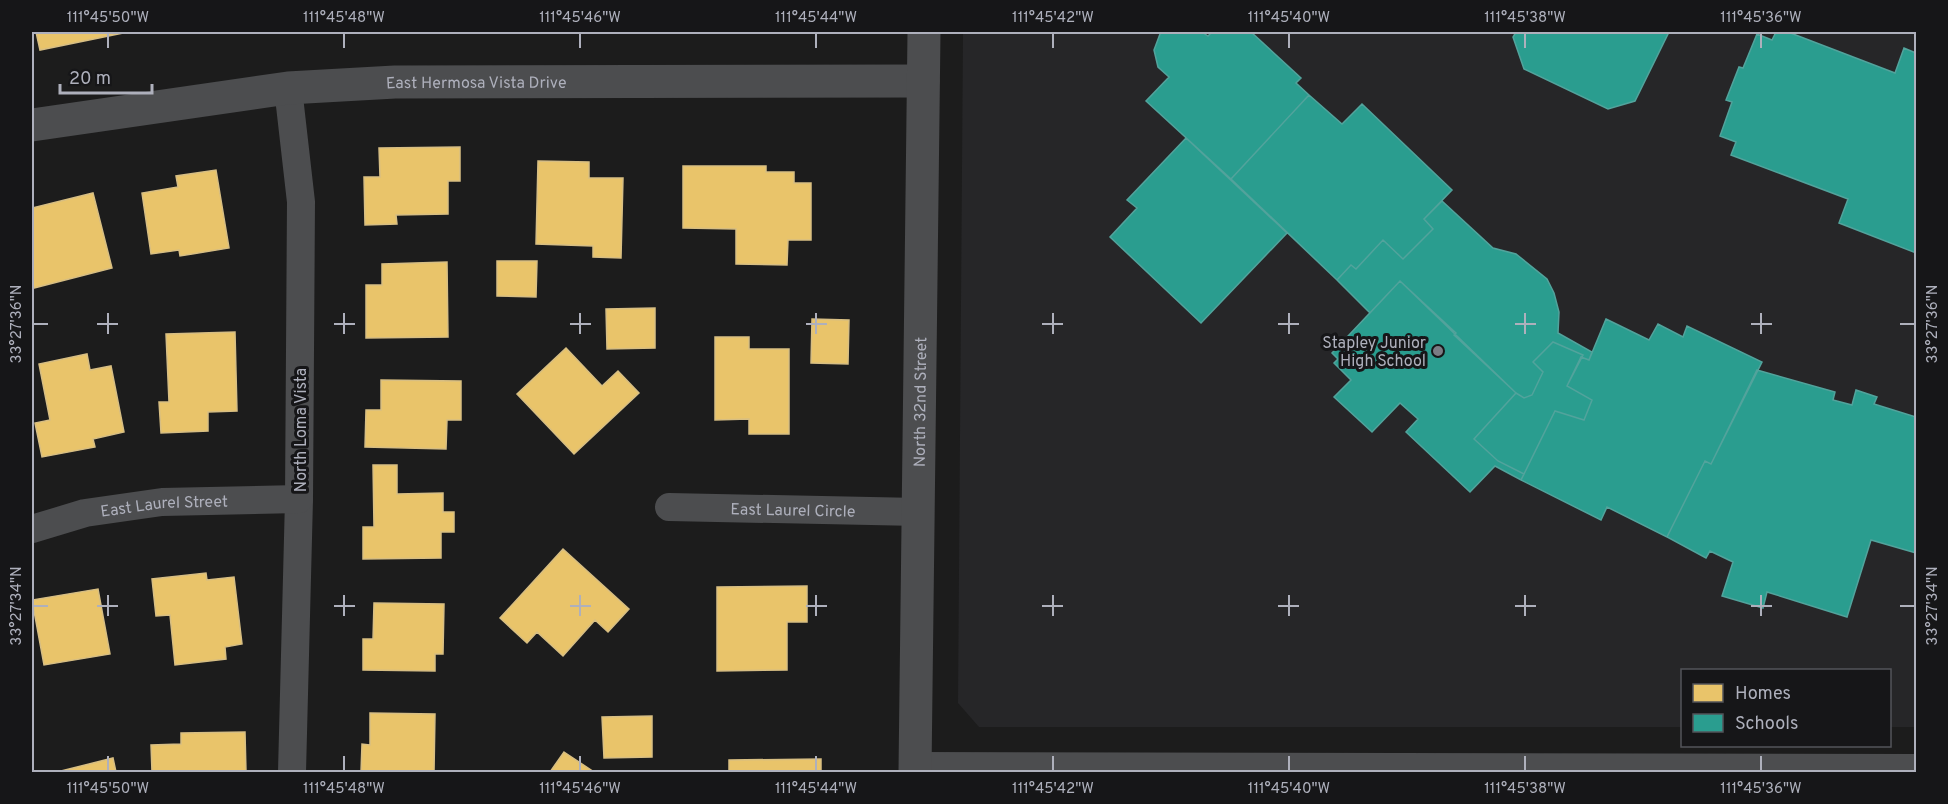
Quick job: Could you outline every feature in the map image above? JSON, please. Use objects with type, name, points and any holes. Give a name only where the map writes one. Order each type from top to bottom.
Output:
[{"type":"street","name":"North 32nd Street","points":[[915,769],[924,32]]},
{"type":"street","name":"East Hermosa Vista Drive","points":[[32,126],[288,88],[395,82],[923,81]]},
{"type":"street","name":"North Loma Vista","points":[[288,88],[301,202],[299,499],[292,772]]},
{"type":"street","name":"East Laurel Street","points":[[32,529],[85,513],[162,502],[299,499]]},
{"type":"street","name":"East Laurel Circle","points":[[669,507],[919,512]]},
{"type":"street","points":[[915,769],[1917,768]]},
{"type":"shaded area","name":"Stapley Junior High School","points":[[963,32],[1916,32],[1916,727],[1891,727],[1891,669],[1681,669],[1681,727],[979,727],[958,703]]},
{"type":"building: Homes","points":[[36,32],[128,32],[40,50]]},
{"type":"building: Homes","points":[[460,147],[460,181],[448,181],[448,214],[396,215],[397,224],[365,225],[364,177],[380,177],[379,148]]},
{"type":"building: Homes","points":[[538,161],[589,162],[589,178],[623,178],[621,258],[593,257],[593,246],[536,244]]},
{"type":"building: Homes","points":[[683,166],[766,166],[766,172],[794,172],[794,183],[811,183],[811,240],[788,240],[787,265],[736,264],[736,229],[683,228]]},
{"type":"building: Homes","points":[[216,170],[229,248],[180,256],[179,250],[151,254],[142,193],[178,187],[176,176]]},
{"type":"building: Homes","points":[[93,193],[112,268],[34,288],[32,208]]},
{"type":"building: Homes","points":[[497,261],[537,261],[536,297],[497,296]]},
{"type":"building: Homes","points":[[447,262],[448,337],[366,338],[366,285],[382,285],[382,264]]},
{"type":"building: Homes","points":[[655,308],[655,348],[607,349],[606,309]]},
{"type":"building: Homes","points":[[812,319],[849,320],[848,364],[811,363]]},
{"type":"building: Homes","points":[[235,332],[237,411],[208,412],[208,431],[161,433],[159,402],[169,402],[166,334]]},
{"type":"building: Homes","points":[[715,337],[749,337],[749,349],[789,349],[789,434],[749,434],[749,419],[715,420]]},
{"type":"building: Homes","points":[[566,348],[602,386],[618,371],[639,393],[574,454],[517,394]]},
{"type":"building: Homes","points":[[87,354],[90,370],[111,366],[124,432],[93,439],[95,447],[42,457],[35,423],[50,420],[39,364]]},
{"type":"building: Homes","points":[[381,380],[461,381],[461,420],[447,420],[446,449],[365,447],[366,410],[381,410]]},
{"type":"building: Homes","points":[[373,465],[397,465],[397,494],[443,493],[443,512],[454,512],[454,532],[441,532],[441,558],[363,559],[363,527],[374,527]]},
{"type":"building: Homes","points":[[563,549],[629,609],[608,632],[595,620],[563,656],[537,632],[527,643],[500,618]]},
{"type":"building: Homes","points":[[206,573],[207,580],[234,577],[242,644],[225,647],[226,659],[175,665],[170,615],[156,616],[152,579]]},
{"type":"building: Homes","points":[[807,586],[807,622],[787,622],[787,670],[717,671],[717,587]]},
{"type":"building: Homes","points":[[98,589],[110,654],[44,665],[32,600]]},
{"type":"building: Homes","points":[[374,603],[444,604],[443,654],[435,654],[435,671],[363,670],[363,639],[373,639]]},
{"type":"building: Homes","points":[[370,713],[435,714],[434,772],[361,772],[362,744],[370,745]]},
{"type":"building: Homes","points":[[652,716],[652,757],[604,758],[602,717]]},
{"type":"building: Homes","points":[[245,732],[246,772],[152,772],[151,745],[181,744],[181,733]]},
{"type":"building: Homes","points":[[564,752],[594,772],[550,772]]},
{"type":"building: Homes","points":[[113,758],[116,772],[57,772]]},
{"type":"building: Homes","points":[[821,759],[821,772],[729,772],[729,760]]},
{"type":"building: Schools","points":[[1163,32],[1202,32],[1208,36],[1212,32],[1251,32],[1301,78],[1296,83],[1309,95],[1231,179],[1146,101],[1169,77],[1158,67],[1154,50]]},
{"type":"building: Schools","points":[[1516,32],[1669,32],[1635,101],[1608,109],[1524,69],[1513,37]]},
{"type":"building: Schools","points":[[1776,32],[1788,32],[1895,73],[1904,48],[1916,53],[1916,253],[1839,223],[1848,199],[1731,155],[1736,142],[1720,136],[1732,102],[1726,100],[1739,67],[1743,68],[1757,34],[1772,40]]},
{"type":"building: Schools","points":[[1309,95],[1342,124],[1362,104],[1452,190],[1424,219],[1433,229],[1403,259],[1383,240],[1356,269],[1351,265],[1337,280],[1231,179]]},
{"type":"building: Schools","points":[[1186,138],[1287,233],[1201,323],[1110,237],[1137,208],[1127,200]]},
{"type":"building: Schools","points":[[1442,201],[1493,248],[1516,254],[1547,279],[1559,312],[1558,333],[1592,352],[1589,360],[1553,342],[1533,362],[1543,372],[1532,395],[1524,398],[1454,335],[1456,333],[1400,281],[1370,313],[1337,280],[1351,265],[1356,269],[1383,240],[1403,259],[1433,229],[1424,219]]},
{"type":"building: Schools","points":[[1400,281],[1516,393],[1474,439],[1498,461],[1524,474],[1521,480],[1495,466],[1470,492],[1406,432],[1418,419],[1400,403],[1372,432],[1334,397],[1351,380],[1334,363],[1338,359],[1332,353]]},
{"type":"building: Schools","points":[[1606,319],[1649,340],[1658,324],[1683,337],[1687,326],[1762,362],[1711,464],[1705,461],[1667,537],[1607,507],[1601,520],[1521,480],[1555,411],[1584,420],[1592,400],[1567,386],[1581,357],[1589,360]]},
{"type":"building: Schools","points":[[1553,342],[1583,355],[1567,386],[1592,400],[1584,420],[1555,411],[1524,474],[1498,461],[1474,439],[1516,393],[1524,398],[1532,395],[1543,372],[1533,362]]},
{"type":"building: Schools","points":[[1757,370],[1835,392],[1833,400],[1852,405],[1856,390],[1877,397],[1874,404],[1916,417],[1916,553],[1871,540],[1847,617],[1767,592],[1763,608],[1722,596],[1733,562],[1710,551],[1706,558],[1667,537],[1705,461],[1711,464]]},
{"type":"place","name":"Stapley Junior High School","points":[[1438,351]]}]
